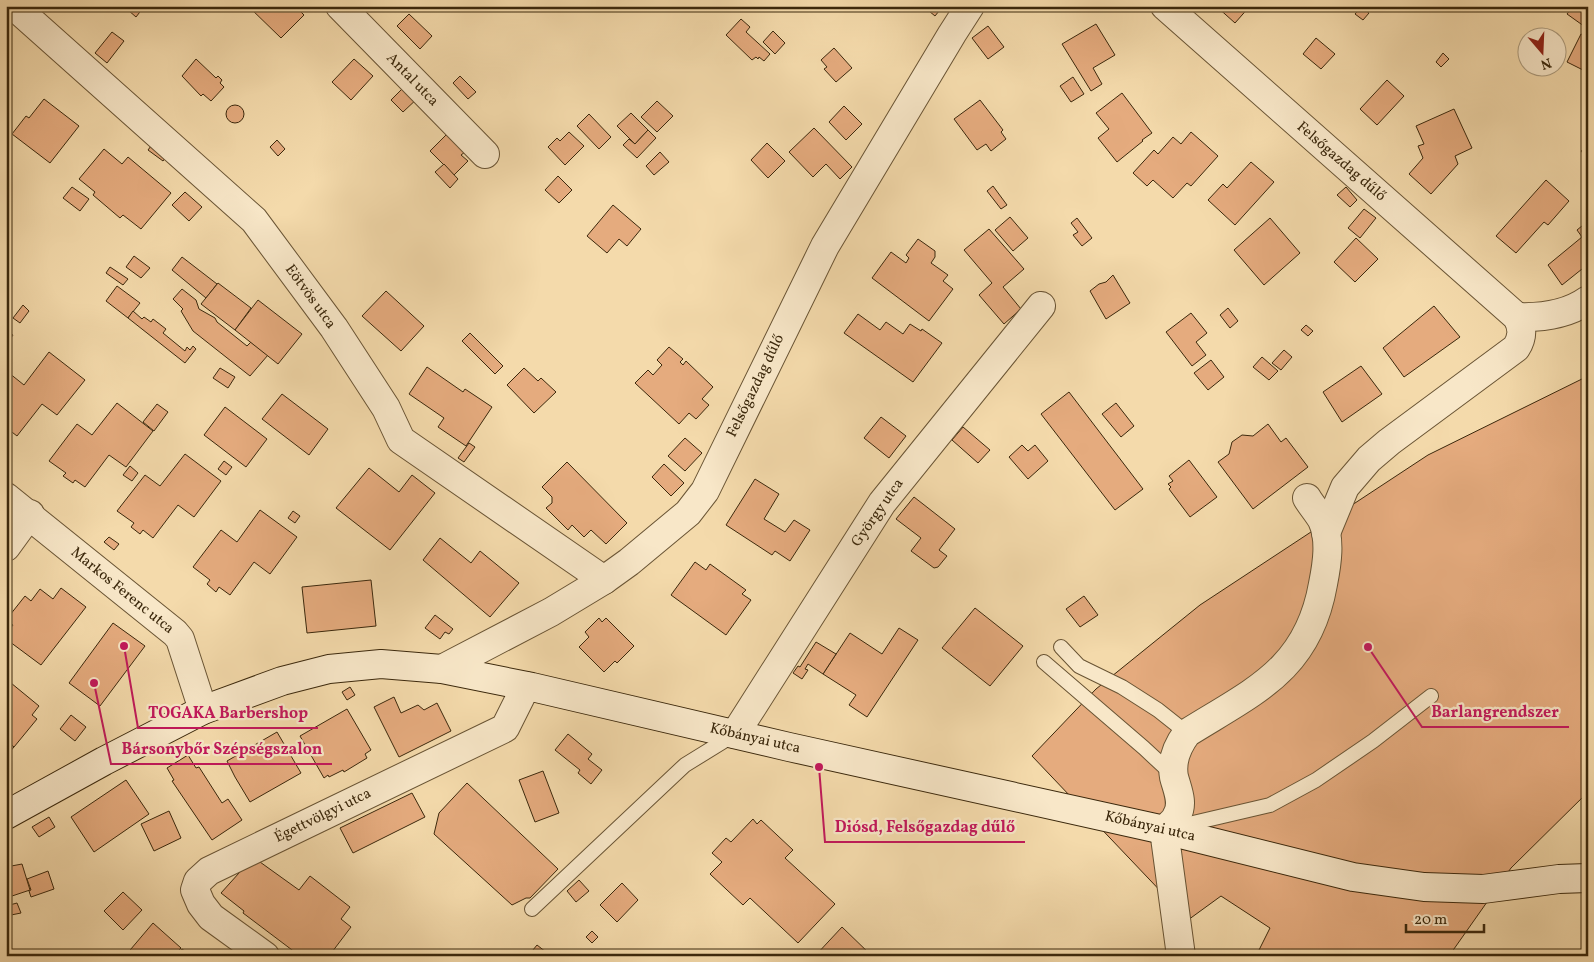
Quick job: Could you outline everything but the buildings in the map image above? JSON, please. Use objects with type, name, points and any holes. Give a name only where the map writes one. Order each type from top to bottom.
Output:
[{"type":"street","name":"Eötvös utca","points":[[14,6],[254,220],[334,328],[386,408],[401,440],[604,580]]},
{"type":"street","name":"Antal utca","points":[[340,6],[485,154]]},
{"type":"street","name":"Felsőgazdag dűlő","points":[[442,669],[551,612],[604,580],[629,562],[688,513],[705,491],[825,246],[970,6]]},
{"type":"street","name":"Felsőgazdag dűlő","points":[[1165,6],[1517,317]]},
{"type":"street","points":[[1517,317],[1537,318],[1566,312],[1588,300]]},
{"type":"street","name":"György utca","points":[[735,734],[882,503],[1041,306]]},
{"type":"street","points":[[1326,533],[1345,487],[1369,459],[1389,442],[1516,348],[1522,334],[1522,326],[1517,317]]},
{"type":"street","name":"Markos Ferenc utca","points":[[6,496],[175,633],[180,640],[204,710]]},
{"type":"street","points":[[1181,956],[1164,830],[1177,816],[1180,804],[1179,791],[1174,776],[1176,754],[1181,741],[1188,733],[1268,682],[1286,665],[1304,642],[1321,595],[1327,564],[1326,533],[1321,520],[1306,498]]},
{"type":"street","points":[[6,547],[30,514]]},
{"type":"street","name":"Kőbányai utca","points":[[6,815],[104,761],[204,710],[282,681],[329,668],[382,664],[442,669],[526,686],[1164,830],[1353,877],[1424,887],[1483,889],[1559,879],[1588,878]]},
{"type":"street","name":"Égettvölgyi utca","points":[[265,956],[211,917],[201,904],[195,890],[198,881],[209,871],[505,728],[526,686]]},
{"type":"lane","points":[[1061,648],[1079,666],[1122,687],[1158,710],[1188,733]]},
{"type":"lane","points":[[1044,662],[1174,776]]},
{"type":"lane","points":[[1164,830],[1270,805],[1316,780],[1373,741],[1431,696]]},
{"type":"lane","points":[[532,910],[685,765],[735,734]]},
{"type":"place","name":"TOGAKA Barbershop","points":[[124,646]]},
{"type":"place","name":"Barlangrendszer","points":[[1368,647]]},
{"type":"place","name":"Bársonybőr Szépségszalon","points":[[94,683]]},
{"type":"place","name":"Diósd, Felsőgazdag dűlő","points":[[819,767]]}]
